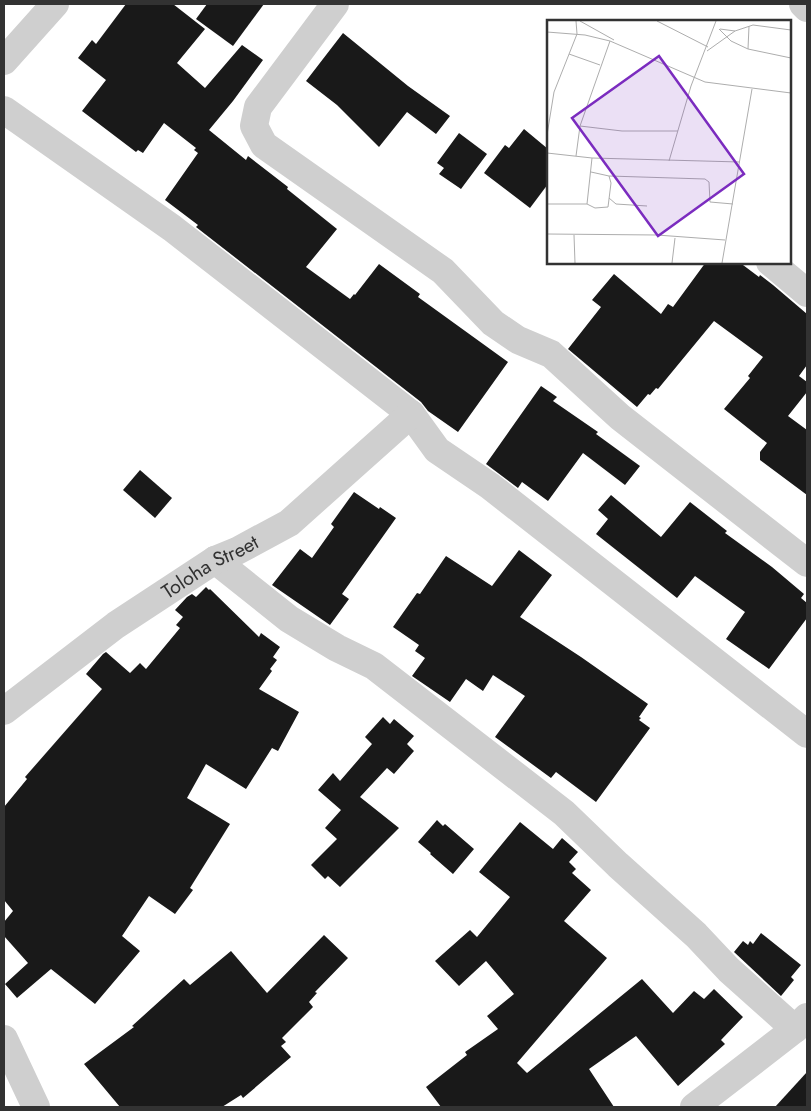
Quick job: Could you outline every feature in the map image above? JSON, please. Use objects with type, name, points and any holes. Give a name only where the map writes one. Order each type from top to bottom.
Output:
[{"type":"street","points":[[4,61],[55,4]]},
{"type":"street","points":[[335,4],[258,107],[254,126],[264,145],[442,271],[493,323],[518,340],[551,354],[620,417],[807,563]]},
{"type":"street","points":[[803,4],[807,8]]},
{"type":"street","points":[[4,110],[172,228],[411,414],[437,450],[490,486],[807,734]]},
{"type":"street","points":[[772,264],[807,293]]},
{"type":"street","name":"Toloha Street","points":[[4,711],[116,625],[215,560],[237,551],[289,523],[411,414]]},
{"type":"street","points":[[215,560],[288,619],[337,648],[374,666],[564,812],[618,865],[696,935],[729,970],[801,1023],[694,1107]]},
{"type":"street","points":[[4,1039],[36,1107]]},
{"type":"building","points":[[126,4],[173,4],[205,29],[177,63],[205,88],[242,45],[263,60],[209,130],[246,160],[248,156],[337,229],[306,267],[350,299],[379,264],[420,294],[418,297],[508,362],[458,432],[428,411],[421,402],[196,227],[198,225],[165,200],[198,153],[194,150],[196,148],[164,123],[143,153],[138,150],[136,152],[82,111],[106,80],[78,58],[92,40],[96,44]]},
{"type":"building","points":[[207,4],[264,4],[233,46],[196,19]]},
{"type":"building","points":[[343,33],[408,86],[450,116],[436,134],[407,112],[379,147],[337,105],[306,81]]},
{"type":"building","points":[[524,129],[547,148],[547,185],[530,208],[484,173],[505,145],[509,148]]},
{"type":"building","points":[[459,133],[487,154],[461,189],[439,174],[444,168],[437,163]]},
{"type":"building","points":[[705,264],[742,264],[759,277],[760,275],[807,314],[807,365],[799,376],[807,382],[807,392],[788,416],[807,430],[807,495],[760,460],[760,452],[767,443],[724,409],[750,378],[748,376],[763,357],[714,321],[658,389],[656,388],[650,395],[648,394],[637,407],[568,349],[601,307],[592,300],[614,274],[661,314],[668,304],[673,307]]},
{"type":"building","points":[[541,386],[557,397],[553,401],[598,432],[596,434],[640,466],[625,485],[583,453],[548,501],[522,482],[518,488],[486,464]]},
{"type":"building","points":[[140,470],[172,498],[155,518],[123,490]]},
{"type":"building","points":[[354,492],[396,518],[342,594],[349,599],[330,625],[272,585],[300,549],[312,558],[334,527],[331,524]]},
{"type":"building","points":[[611,495],[661,537],[690,502],[727,531],[725,533],[772,567],[804,594],[801,598],[807,603],[807,618],[769,669],[726,639],[745,612],[695,576],[677,598],[596,534],[608,519],[598,510]]},
{"type":"building","points":[[519,550],[552,575],[520,617],[648,704],[639,720],[650,728],[596,802],[556,772],[551,778],[495,737],[525,696],[493,675],[483,691],[466,679],[450,702],[412,676],[425,658],[415,651],[419,645],[393,627],[417,593],[420,594],[446,556],[492,586]]},
{"type":"building","points":[[206,587],[259,637],[261,633],[280,647],[273,657],[277,660],[270,669],[272,671],[259,689],[299,712],[278,751],[272,748],[246,789],[206,764],[187,798],[230,824],[190,888],[193,890],[175,914],[149,896],[122,936],[140,951],[95,1004],[51,969],[17,998],[5,984],[28,963],[4,936],[4,922],[13,911],[4,900],[4,807],[27,779],[25,777],[102,689],[86,674],[103,654],[106,652],[130,673],[140,663],[146,669],[180,628],[176,625],[183,617],[175,610],[187,597],[192,594],[196,597]]},
{"type":"building","points":[[383,717],[390,724],[394,719],[414,736],[407,744],[414,751],[394,774],[387,768],[360,797],[399,828],[340,887],[328,876],[325,879],[311,865],[337,839],[325,828],[341,810],[318,790],[333,773],[340,781],[372,744],[365,737]]},
{"type":"building","points":[[437,820],[443,826],[445,824],[474,849],[453,874],[418,842]]},
{"type":"building","points":[[520,822],[553,849],[562,838],[578,852],[569,862],[576,869],[572,873],[591,890],[564,921],[607,958],[517,1063],[527,1073],[642,979],[673,1013],[694,991],[704,999],[714,989],[743,1017],[721,1040],[725,1044],[678,1086],[636,1036],[589,1069],[614,1107],[441,1107],[426,1087],[467,1055],[465,1052],[498,1029],[487,1016],[514,994],[486,961],[459,986],[435,961],[470,930],[477,937],[510,897],[479,872]]},
{"type":"building","points":[[761,933],[801,965],[791,977],[794,980],[781,996],[734,952],[743,941],[748,945],[750,941],[753,944]]},
{"type":"building","points":[[324,935],[348,958],[315,992],[317,993],[309,1002],[313,1007],[282,1038],[286,1042],[281,1046],[291,1057],[243,1098],[241,1095],[222,1107],[120,1107],[84,1064],[134,1027],[132,1026],[184,979],[190,985],[231,951],[267,993]]},
{"type":"building","points":[[807,1072],[807,1107],[775,1107]]}]
